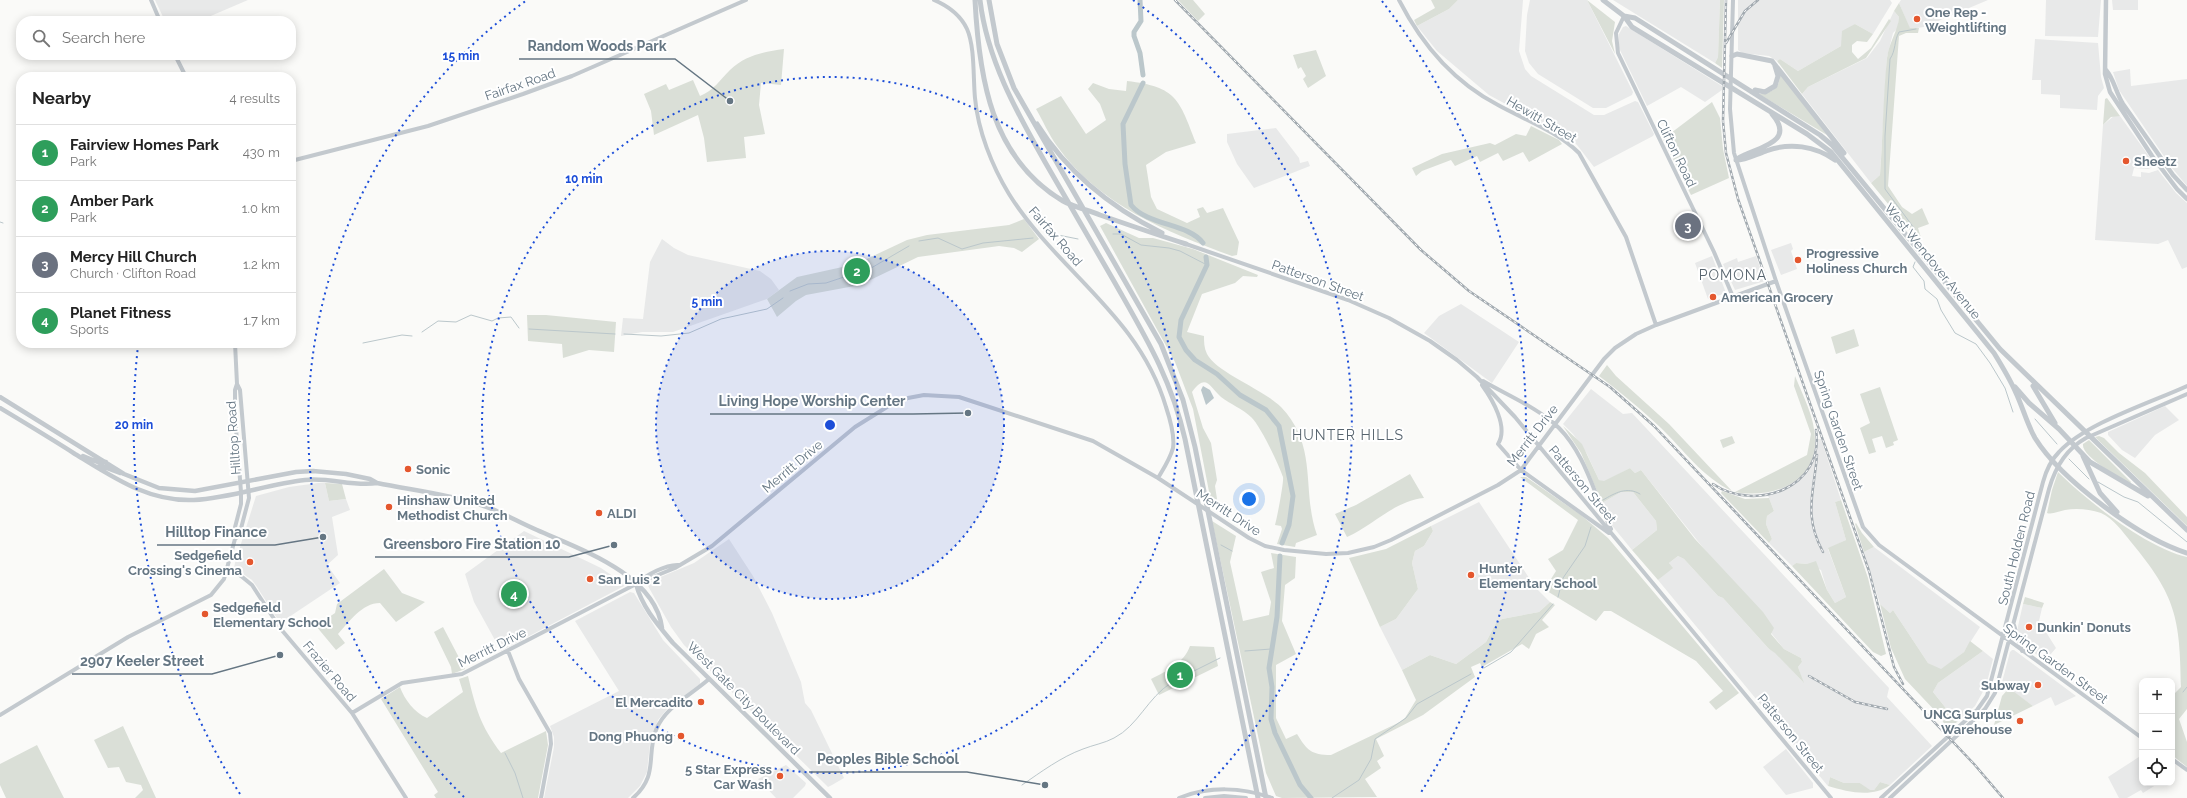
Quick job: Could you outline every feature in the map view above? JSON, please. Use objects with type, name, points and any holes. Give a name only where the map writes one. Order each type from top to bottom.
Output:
[{"type":"highway","points":[[975,0],[979,57],[996,123],[1012,155],[1026,173],[1042,187],[1065,202],[1186,244]]},
{"type":"highway","points":[[980,0],[989,45],[1005,87],[1078,219],[1153,348],[1179,415],[1258,798]]},
{"type":"highway","points":[[989,0],[997,44],[1014,88],[1090,223],[1156,333],[1183,400],[1195,447],[1266,798]]},
{"type":"highway","name":"West Wendover Avenue","points":[[1602,0],[1624,16],[1632,27],[1819,142],[1842,164],[1989,348],[2009,379],[2032,432],[2047,454],[2085,492],[2154,539],[2187,553]]},
{"type":"highway","name":"West Wendover Avenue","points":[[1624,16],[1635,18],[1716,68],[1820,135],[1840,153],[1987,333],[2020,370],[2187,530]]},
{"type":"highway","points":[[1732,56],[1738,54],[1772,61],[1851,163],[1857,173]]},
{"type":"highway","points":[[1716,68],[1760,92],[1768,92],[1776,84],[1778,73],[1771,63],[1732,56]]},
{"type":"highway","points":[[1014,88],[1039,126],[1068,164],[1085,182],[1119,209],[1151,228],[1186,244]]},
{"type":"highway","points":[[1736,160],[1774,143],[1777,138],[1779,125],[1769,111]]},
{"type":"highway","points":[[1736,160],[1743,160],[1780,147],[1802,147],[1820,151],[1842,164]]},
{"type":"highway","points":[[2020,370],[2042,397],[2059,429]]},
{"type":"highway","points":[[2009,379],[2029,403],[2059,429],[2083,455],[2100,468],[2156,501]]},
{"type":"highway","points":[[2083,455],[2100,493],[2123,518]]},
{"type":"main road","points":[[151,0],[158,16]]},
{"type":"main road","name":"Fairfax Road","points":[[296,160],[428,126],[523,94],[572,76],[746,0]]},
{"type":"main road","name":"Fairfax Road","points":[[934,0],[946,5],[957,15],[969,34],[978,117],[992,159],[1009,194],[1040,236],[1120,321],[1152,369],[1168,413],[1173,445],[1169,459],[1158,478]]},
{"type":"main road","name":"Hewitt Street","points":[[1399,0],[1416,32],[1427,47],[1464,81],[1486,98],[1552,132],[1568,142],[1579,153],[1626,237],[1656,325]]},
{"type":"main road","name":"Spring Garden Street","points":[[1733,0],[1730,96],[1731,135],[1736,160],[1776,281],[1858,516],[1866,532],[1879,545],[2139,736]]},
{"type":"main road","points":[[2106,0],[2104,46],[2105,74],[2114,99],[2152,156],[2177,189],[2187,199]]},
{"type":"main road","name":"Clifton Road","points":[[1624,16],[1616,33],[1618,53],[1705,232],[1733,297]]},
{"type":"main road","points":[[178,60],[184,72]]},
{"type":"main road","points":[[2106,70],[2123,104],[2174,177],[2187,190]]},
{"type":"main road","name":"Patterson Street","points":[[1186,244],[1348,300],[1389,318],[1445,351],[1477,377],[1510,411],[1831,798]]},
{"type":"main road","name":"Merritt Drive","points":[[352,713],[399,685],[462,674],[636,584],[675,568],[712,546],[863,421],[894,403],[924,395],[959,397],[1085,438],[1158,478],[1255,542],[1274,548],[1326,554],[1353,552],[1391,540],[1498,485],[1521,470],[1604,359],[1615,348],[1635,335],[1656,325],[1776,281]]},
{"type":"main road","name":"Hilltop Road","points":[[235,348],[237,384],[235,390],[235,416],[241,504],[233,535],[235,539],[239,536],[248,506],[240,390],[237,384]]},
{"type":"main road","points":[[1477,377],[1554,424],[1578,453],[1614,536]]},
{"type":"main road","points":[[1477,377],[1488,394],[1499,418],[1502,432],[1498,444],[1521,470],[1614,536]]},
{"type":"main road","name":"South Holden Road","points":[[1881,798],[1981,704],[1991,686],[2043,482],[2055,456],[2095,426],[2187,386]]},
{"type":"main road","name":"South Holden Road","points":[[1890,798],[1985,709],[1997,689],[2052,477],[2072,444],[2187,394]]},
{"type":"main road","name":"West Gate City Boulevard","points":[[0,397],[131,477],[152,486],[195,491],[296,472],[321,470],[370,479],[377,483],[481,505],[586,552],[619,569],[636,584],[639,593],[656,624],[662,628],[673,643],[830,798]]},
{"type":"main road","name":"West Gate City Boulevard","points":[[0,408],[135,489],[165,498],[196,500],[313,479],[369,484],[377,483]]},
{"type":"main road","points":[[72,452],[100,463],[106,462]]},
{"type":"main road","points":[[97,467],[104,467],[131,477]]},
{"type":"main road","points":[[0,715],[128,637],[207,597],[219,586],[227,568],[235,539]]},
{"type":"main road","name":"Frazier Road","points":[[227,568],[251,584],[280,628],[352,713],[406,798]]},
{"type":"main road","points":[[2014,625],[2022,651]]},
{"type":"main road","points":[[508,651],[519,679],[550,733],[552,744],[541,798]]},
{"type":"main road","points":[[633,798],[649,777],[655,734],[662,719],[671,709],[709,679]]},
{"type":"main road","points":[[2175,761],[2187,770]]},
{"type":"main road","points":[[1179,798],[1208,790],[1242,790],[1272,798]]},
{"type":"main road","points":[[1205,798],[1224,796],[1245,798]]},
{"type":"shaded area","points":[[155,0],[248,0],[211,16],[163,16]]},
{"type":"shaded area","points":[[1178,0],[1193,0],[1205,14],[1198,21]]},
{"type":"shaded area","points":[[1431,0],[1458,0],[1449,9],[1417,26],[1414,20],[1435,8]]},
{"type":"shaded area","points":[[1458,0],[1523,0],[1519,51],[1525,69],[1531,76],[1594,115],[1604,115],[1635,101],[1638,102],[1654,134],[1653,136],[1594,167],[1577,145],[1569,138],[1489,95],[1437,51],[1417,26],[1449,9]]},
{"type":"shaded area","points":[[1530,0],[1587,0],[1633,92],[1632,95],[1606,108],[1593,108],[1538,74],[1529,63],[1525,51],[1527,15]]},
{"type":"shaded area","points":[[1587,0],[1615,22],[1612,41],[1615,54]]},
{"type":"shaded area","points":[[1613,0],[1720,0],[1718,57],[1715,63]]},
{"type":"shaded area","points":[[1720,0],[1724,0],[1722,68],[1715,63],[1718,57]]},
{"type":"shaded area","points":[[1738,0],[1890,0],[1892,3],[1873,34],[1855,24],[1841,46],[1798,71],[1780,59],[1777,61],[1769,56],[1742,53],[1738,50]]},
{"type":"shaded area","points":[[1901,0],[1988,0],[1924,27],[1910,29],[1899,3]]},
{"type":"shaded area","points":[[2046,0],[2101,0],[2098,37],[2045,36]]},
{"type":"shaded area","points":[[2112,0],[2138,0],[2138,10],[2113,10]]},
{"type":"shaded area","points":[[1899,3],[1910,28],[1919,28],[1918,33],[1906,33],[1899,36],[1888,186],[1902,207],[1912,214],[1922,208],[1929,224],[1918,228],[1922,241],[1920,243],[1871,183],[1880,175],[1887,58],[1899,17],[1894,11]]},
{"type":"shaded area","points":[[1894,11],[1899,17],[1898,28],[1893,33],[1887,57],[1880,175],[1871,183],[1802,94],[1808,87],[1867,58],[1880,41]]},
{"type":"shaded area","points":[[1889,19],[1891,21],[1866,58],[1808,87],[1802,94],[1777,61],[1780,59],[1798,71],[1841,46],[1842,31],[1855,24],[1873,34],[1867,42],[1857,41],[1852,45],[1852,52],[1858,59],[1871,48]]},
{"type":"shaded area","points":[[1626,26],[1722,86],[1722,90],[1705,102],[1681,87],[1647,106],[1619,48],[1619,34],[1623,27]]},
{"type":"shaded area","points":[[2035,39],[2098,43],[2101,77],[2104,88],[2098,96],[2097,110],[2060,108],[2060,95],[2041,94],[2041,80],[2032,80]]},
{"type":"shaded area","points":[[784,49],[781,85],[761,83],[759,105],[765,134],[744,137],[746,158],[707,162],[704,138],[698,115],[654,135],[651,111],[644,94],[666,84],[669,90],[693,80],[700,96],[713,88],[730,70],[742,61],[762,53]]},
{"type":"shaded area","points":[[1316,50],[1326,76],[1308,88],[1303,79],[1306,76],[1301,67],[1298,69],[1293,55]]},
{"type":"shaded area","points":[[2130,69],[2131,86],[2187,79],[2187,186],[2172,168],[2119,90],[2113,72]]},
{"type":"shaded area","points":[[1779,72],[1827,135],[1759,94],[1768,93],[1775,89],[1779,82]]},
{"type":"shaded area","points":[[1127,81],[1156,87],[1174,98],[1185,116],[1196,143],[1166,152],[1146,165],[1151,197],[1157,209],[1187,223],[1200,217],[1197,209],[1203,207],[1207,213],[1223,208],[1239,242],[1237,255],[1232,256],[1159,226],[1136,214],[1093,185],[1074,167],[1054,142],[1036,109],[1061,96],[1086,134],[1106,120],[1100,104],[1088,89],[1093,83],[1109,89],[1126,91]]},
{"type":"shaded area","points":[[2107,98],[2120,116],[2111,117],[2103,125],[2105,99]]},
{"type":"shaded area","points":[[1712,102],[1720,118],[1723,149],[1729,178],[1691,195],[1663,139]]},
{"type":"shaded area","points":[[2115,115],[2120,116],[2156,166],[2148,169],[2134,168],[2132,176],[2141,177],[2141,172],[2149,173],[2158,170],[2176,193],[2187,203],[2187,267],[2182,269],[2168,240],[2158,244],[2095,240],[2103,125]]},
{"type":"shaded area","points":[[1531,126],[1559,140],[1562,144],[1529,162],[1523,152],[1503,161],[1498,153],[1480,162],[1477,156],[1455,166],[1451,160],[1422,171],[1416,176],[1412,168],[1442,154],[1490,143],[1495,145],[1516,134],[1526,136]]},
{"type":"shaded area","points":[[1276,128],[1299,158],[1300,163],[1308,161],[1310,166],[1254,188],[1237,164],[1227,142],[1227,134]]},
{"type":"shaded area","points":[[1024,219],[1039,239],[1022,252],[1014,248],[999,246],[918,257],[860,285],[806,295],[796,301],[777,317],[767,299],[797,277],[856,264],[907,240],[927,235],[1009,225]]},
{"type":"shaded area","points":[[1106,223],[1139,238],[1153,238],[1193,249],[1258,275],[1257,277],[1243,276],[1235,283],[1202,294],[1187,332],[1204,336],[1206,352],[1212,361],[1220,368],[1273,400],[1281,407],[1293,422],[1305,453],[1312,518],[1317,535],[1296,543],[1295,547],[1277,544],[1282,529],[1281,526],[1275,525],[1283,480],[1278,464],[1255,421],[1244,411],[1221,397],[1207,383],[1204,382],[1197,386],[1192,392],[1203,428],[1211,443],[1217,480],[1215,486],[1219,512],[1212,507],[1193,409],[1175,362],[1100,226]]},
{"type":"shaded area","points":[[662,239],[674,248],[688,255],[760,271],[771,279],[779,290],[767,299],[673,332],[642,332],[621,336],[623,318],[643,319],[650,262]]},
{"type":"shaded area","points":[[1791,243],[1793,249],[1791,251],[1797,269],[1781,275],[1771,250]]},
{"type":"shaded area","points":[[1712,256],[1726,293],[1708,299],[1695,263]]},
{"type":"shaded area","points":[[1756,256],[1765,281],[1735,290],[1723,264],[1737,258],[1738,262]]},
{"type":"shaded area","points":[[1461,304],[1519,342],[1492,383],[1424,333],[1439,316]]},
{"type":"shaded area","points":[[527,315],[546,315],[616,322],[614,352],[589,350],[563,358],[562,344],[528,341]]},
{"type":"shaded area","points":[[1854,329],[1859,346],[1836,354],[1831,337]]},
{"type":"shaded area","points":[[1607,365],[1616,376],[1669,424],[1732,491],[1702,471],[1654,421],[1599,376]]},
{"type":"shaded area","points":[[1795,376],[1808,407],[1813,424],[1815,440],[1813,455],[1808,467],[1800,477],[1789,485],[1776,490],[1749,494],[1735,492],[1807,455],[1811,434],[1794,386]]},
{"type":"shaded area","points":[[1203,386],[1210,390],[1214,398],[1206,405],[1201,390]]},
{"type":"shaded area","points":[[1880,387],[1898,440],[1893,442],[1894,445],[1886,448],[1882,436],[1872,439],[1876,452],[1869,454],[1860,428],[1870,423],[1860,394]]},
{"type":"shaded area","points":[[1591,389],[1623,414],[1632,413],[1889,688],[1887,697],[1932,746],[1890,785],[1880,782],[1874,790],[1870,791],[1860,783],[1844,783],[1830,777],[1828,786],[1658,580],[1672,568],[1669,563],[1678,556],[1684,559],[1718,596],[1723,598],[1769,649],[1775,652],[1803,682],[1798,667],[1802,662],[1801,658],[1784,649],[1641,470],[1635,473],[1630,468],[1604,482],[1599,480],[1587,454],[1573,434],[1563,424]]},
{"type":"shaded area","points":[[2165,406],[2179,420],[2155,435],[2135,458],[2122,450],[2108,435],[2108,432]]},
{"type":"shaded area","points":[[1563,426],[1582,444],[1599,480],[1604,481],[1630,468],[1635,473],[1641,470],[1695,539],[1763,612],[1774,628],[1771,634],[1784,649],[1801,658],[1802,662],[1798,667],[1804,683],[1775,653],[1769,649],[1723,598],[1718,596],[1684,559],[1678,556],[1669,563],[1673,568],[1658,580],[1632,550],[1657,530],[1656,521],[1633,492],[1621,492],[1602,503],[1581,453]]},
{"type":"shaded area","points":[[1732,436],[1735,443],[1723,448],[1720,440]]},
{"type":"shaded area","points":[[2099,436],[2104,438],[2119,453],[2145,473],[2187,517],[2187,526],[2095,437]]},
{"type":"shaded area","points":[[1815,439],[1821,439],[1841,500],[1835,502],[1846,540],[1828,549],[1846,597],[1835,603],[1827,590],[1821,570],[1807,564],[1796,563],[1792,566],[1769,543],[1772,539],[1766,524],[1767,516],[1774,511],[1767,493],[1777,491],[1805,470],[1812,459]]},
{"type":"shaded area","points":[[2089,440],[2131,482],[2130,484],[2110,472],[2088,454],[2084,449],[2083,444]]},
{"type":"shaded area","points":[[2058,472],[2070,484],[2101,509],[2136,534],[2171,552],[2187,557],[2187,709],[2179,719],[2187,742],[2187,767],[2175,757],[2175,693],[2181,687],[2179,643],[2177,625],[2166,593],[2146,561],[2118,526],[2106,516],[2101,513],[2078,509],[2065,510],[2051,514],[2047,513]]},
{"type":"shaded area","points":[[1410,474],[1424,498],[1413,500],[1394,508],[1347,537],[1335,514],[1356,505]]},
{"type":"shaded area","points":[[1520,477],[1526,477],[1581,515],[1608,538],[1739,693],[1716,710],[1709,702],[1723,691],[1696,661],[1611,611],[1604,611],[1596,621],[1547,591],[1543,587],[1556,571],[1548,559],[1563,550],[1578,520]]},
{"type":"shaded area","points":[[325,483],[329,501],[346,499],[350,510],[332,517],[338,555],[327,565],[340,583],[280,623],[252,580],[234,568],[235,563],[256,496],[289,487]]},
{"type":"shaded area","points":[[325,483],[342,484],[346,499],[329,501]]},
{"type":"shaded area","points":[[1722,491],[1745,499],[1769,498],[1774,511],[1767,516],[1766,524],[1772,539],[1769,543],[1721,493]]},
{"type":"shaded area","points":[[1621,492],[1633,492],[1656,521],[1657,530],[1632,550],[1610,523],[1602,503]]},
{"type":"shaded area","points":[[1841,500],[1868,578],[1886,654],[1881,656],[1873,652],[1792,566],[1796,563],[1807,564],[1816,561],[1827,590],[1835,603],[1846,597],[1828,548],[1846,540],[1835,502]]},
{"type":"shaded area","name":"Hunter Elementary School","points":[[1479,502],[1535,587],[1550,602],[1539,612],[1502,619],[1496,623],[1486,642],[1456,664],[1430,655],[1402,670],[1380,627],[1396,619],[1418,589],[1412,563],[1415,551],[1424,546],[1433,531],[1431,526]]},
{"type":"shaded area","points":[[1212,521],[1236,536],[1230,562],[1243,621],[1269,615],[1271,602],[1261,572],[1274,568],[1271,553],[1296,557],[1295,578],[1285,585],[1282,621],[1296,654],[1276,665],[1276,718],[1286,739],[1297,734],[1307,748],[1314,753],[1331,755],[1400,722],[1405,718],[1416,700],[1402,670],[1430,655],[1456,664],[1486,642],[1496,623],[1502,619],[1539,612],[1550,602],[1555,605],[1542,620],[1549,627],[1536,634],[1529,649],[1522,644],[1482,667],[1480,663],[1471,667],[1475,677],[1423,715],[1376,739],[1384,756],[1377,761],[1381,768],[1365,779],[1377,797],[1282,798],[1276,796],[1266,773]]},
{"type":"shaded area","points":[[1856,523],[1874,547],[1864,552],[1855,524]]},
{"type":"shaded area","points":[[1431,526],[1433,531],[1424,546],[1415,551],[1412,563],[1418,589],[1396,619],[1380,627],[1349,558],[1386,549]]},
{"type":"shaded area","points":[[524,531],[601,568],[626,585],[501,651],[474,602],[465,574]]},
{"type":"shaded area","points":[[729,539],[753,576],[772,613],[801,682],[805,703],[811,710],[844,778],[828,787],[684,645],[671,627],[648,586],[651,581],[694,563]]},
{"type":"shaded area","points":[[1874,547],[1980,627],[1964,652],[1941,670],[1928,663],[1893,610],[1890,613],[1880,604],[1864,552]]},
{"type":"shaded area","points":[[384,569],[402,593],[425,602],[396,622],[380,603],[367,606],[356,614],[338,634],[345,643],[336,650],[316,626],[335,613],[337,604]]},
{"type":"shaded area","points":[[630,592],[634,593],[663,640],[700,679],[700,684],[668,708],[658,720],[650,743],[647,772],[640,786],[628,798],[544,798],[554,747],[554,737],[550,726],[619,691],[575,621]]},
{"type":"shaded area","points":[[2025,597],[2044,603],[2042,608],[2023,604]]},
{"type":"shaded area","points":[[1880,604],[1890,613],[1893,610],[1928,663],[1941,669],[1964,652],[1970,641],[1983,651],[1938,683],[1933,692],[1957,722],[1948,730],[1939,715],[1905,679],[1891,648]]},
{"type":"shaded area","points":[[2023,604],[2042,608],[2039,621],[2056,648],[2045,661],[2024,645],[2018,635],[2018,626]]},
{"type":"shaded area","points":[[443,627],[465,669],[452,674],[451,667],[434,632]]},
{"type":"shaded area","points":[[1190,646],[1214,647],[1218,666],[1159,695],[1151,679],[1169,670],[1179,662],[1184,657]]},
{"type":"shaded area","points":[[2012,650],[2076,696],[2055,706],[2051,697],[2033,706],[2009,689],[2001,686],[2010,652]]},
{"type":"shaded area","points":[[1983,651],[1993,659],[1986,686],[1975,706],[1957,722],[1933,692],[1938,683]]},
{"type":"shaded area","points":[[468,676],[483,725],[501,753],[546,731],[548,745],[538,798],[436,798],[434,795],[438,792],[381,699],[400,687],[410,705],[418,713],[427,718],[463,692],[459,679]]},
{"type":"shaded area","points":[[2009,688],[2033,706],[1994,725],[2002,696]]},
{"type":"shaded area","points":[[123,726],[156,798],[135,798],[143,790],[141,785],[126,782],[119,767],[108,768],[94,740]]},
{"type":"shaded area","points":[[37,745],[64,798],[6,798],[0,785],[0,764]]},
{"type":"shaded area","points":[[1786,749],[1813,783],[1813,788],[1786,795],[1763,767]]},
{"type":"shaded area","points":[[2139,757],[2139,786],[2154,786],[2143,793],[2141,790],[2127,798],[2119,798],[2108,777]]},
{"type":"shaded area","points":[[786,765],[806,783],[805,786],[793,798],[776,798],[758,779]]},
{"type":"shaded area","points":[[1830,777],[1844,783],[1860,783],[1870,790],[1874,790],[1880,782],[1890,785],[1883,789],[1868,793],[1852,792],[1828,786]]},
{"type":"waterway","points":[[1140,0],[1141,21],[1134,32],[1134,36],[1140,53],[1143,75]]},
{"type":"waterway","points":[[1916,29],[1899,32],[1890,59],[1885,136],[1885,189],[1914,228],[1918,239]]},
{"type":"waterway","points":[[1143,83],[1123,124],[1125,164],[1131,205],[1138,212],[1147,217],[1188,232],[1196,236],[1203,243]]},
{"type":"waterway","points":[[1113,234],[1121,234],[1141,245],[1169,248],[1180,251],[1207,265]]},
{"type":"waterway","points":[[1058,235],[1078,239]]},
{"type":"waterway","points":[[919,241],[938,238],[962,249],[983,243],[1033,238]]},
{"type":"waterway","points":[[790,291],[808,284],[826,283],[847,276],[854,278],[909,246]]},
{"type":"waterway","points":[[1206,257],[1207,265],[1181,320],[1179,337],[1186,350],[1195,360],[1217,374],[1240,395],[1266,410],[1279,426],[1293,496],[1289,525],[1282,543]]},
{"type":"waterway","points":[[1915,262],[1913,267],[1924,281],[1925,289],[1937,299],[1941,310],[1955,333],[1976,344],[1990,363],[2005,388],[2013,412]]},
{"type":"waterway","points":[[624,334],[661,336],[689,333],[721,319],[767,309],[783,298]]},
{"type":"waterway","points":[[422,332],[438,321],[456,322],[471,315],[492,321],[498,318],[511,317],[519,328]]},
{"type":"waterway","points":[[529,329],[615,334]]},
{"type":"waterway","points":[[363,343],[402,335],[412,336]]},
{"type":"waterway","points":[[2035,419],[2057,444]]},
{"type":"waterway","points":[[2069,459],[2089,479]]},
{"type":"waterway","points":[[2098,482],[2124,497],[2138,502],[2187,542]]},
{"type":"waterway","points":[[1603,500],[1621,491],[1630,491],[1640,494]]},
{"type":"waterway","points":[[1558,597],[1563,578],[1585,546],[1591,527]]},
{"type":"waterway","points":[[1221,545],[1232,551]]},
{"type":"waterway","points":[[1280,556],[1277,617],[1269,668],[1272,687],[1271,719],[1275,733],[1300,785],[1311,798]]},
{"type":"waterway","points":[[1484,668],[1511,652],[1553,604]]},
{"type":"waterway","points":[[1245,651],[1271,649]]},
{"type":"waterway","points":[[1180,678],[1220,658]]},
{"type":"waterway","points":[[1332,798],[1359,780],[1371,759],[1375,739],[1406,718],[1417,704],[1471,674]]},
{"type":"waterway","points":[[1022,785],[1067,756],[1110,740],[1122,733],[1137,719],[1156,696],[1171,683]]},
{"type":"waterway","points":[[2183,692],[2187,687]]},
{"type":"waterway","points":[[505,753],[515,773],[523,798]]},
{"type":"railway","points":[[1175,0],[1421,250],[1469,291],[1610,387],[1654,426],[1974,764],[2003,798]]},
{"type":"railway","points":[[1726,0],[1723,121],[1726,153],[1738,199],[1869,571],[1894,667],[1903,684]]},
{"type":"railway","points":[[1726,43],[1745,11],[1758,0]]},
{"type":"railway","points":[[1713,484],[1730,492],[1748,496],[1767,495],[1784,489],[1799,480],[1810,467],[1816,450],[1816,430]]},
{"type":"railway","points":[[1817,455],[1811,504],[1813,527],[1823,552]]},
{"type":"railway","points":[[1809,676],[1855,702],[1887,709]]},
{"type":"place","name":"One Rep - Weightlifting","points":[[1917,19]]},
{"type":"place","name":"Random Woods Park","points":[[730,101]]},
{"type":"place","name":"Sheetz","points":[[2126,161]]},
{"type":"place","name":"Mercy Hill Church","points":[[1688,226]]},
{"type":"place","name":"Progressive Holiness Church","points":[[1798,260]]},
{"type":"place","name":"Amber Park","points":[[857,271]]},
{"type":"place","name":"American Grocery","points":[[1713,297]]},
{"type":"place","name":"Living Hope Worship Center","points":[[968,413]]},
{"type":"place","name":"Sonic","points":[[408,469]]},
{"type":"place","name":"Hinshaw United Methodist Church","points":[[389,507]]},
{"type":"place","name":"ALDI","points":[[599,513]]},
{"type":"place","name":"Hilltop Finance","points":[[323,537]]},
{"type":"place","name":"Greensboro Fire Station 10","points":[[614,545]]},
{"type":"place","name":"Sedgefield Crossing's Cinema","points":[[250,562]]},
{"type":"place","name":"Hunter Elementary School","points":[[1471,575]]},
{"type":"place","name":"San Luis 2","points":[[590,579]]},
{"type":"place","name":"Planet Fitness","points":[[514,594]]},
{"type":"place","name":"Sedgefield Elementary School","points":[[205,614]]},
{"type":"place","name":"Dunkin' Donuts","points":[[2029,627]]},
{"type":"place","name":"2907 Keeler Street","points":[[280,655]]},
{"type":"place","name":"Fairview Homes Park","points":[[1180,675]]},
{"type":"place","name":"Subway","points":[[2038,685]]},
{"type":"place","name":"El Mercadito","points":[[701,702]]},
{"type":"place","name":"UNCG Surplus Warehouse","points":[[2020,721]]},
{"type":"place","name":"Dong Phuong","points":[[681,736]]},
{"type":"place","name":"5 Star Express Car Wash","points":[[780,776]]},
{"type":"place","name":"Peoples Bible School","points":[[1045,785]]},
{"type":"district","name":"POMONA","points":[[1733,275]]},
{"type":"district","name":"HUNTER HILLS","points":[[1348,435]]}]
